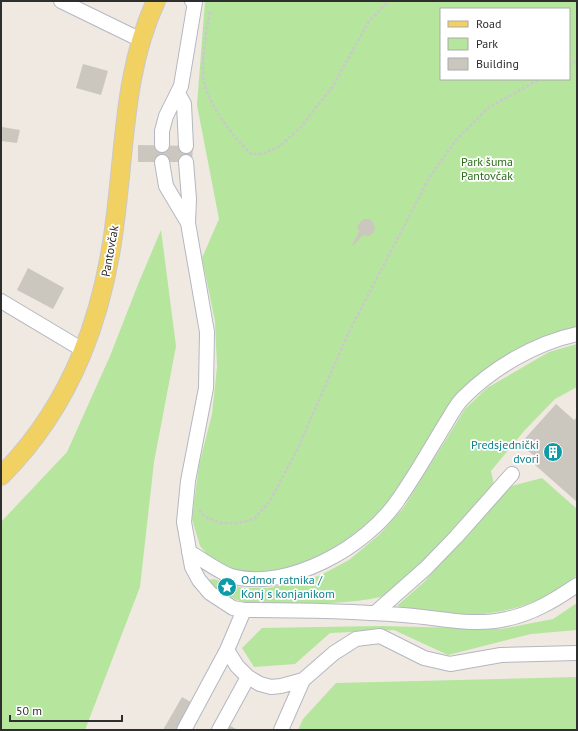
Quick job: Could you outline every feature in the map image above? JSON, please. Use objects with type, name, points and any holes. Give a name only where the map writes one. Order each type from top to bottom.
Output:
[{"type":"main road","name":"Pantovčak","points":[[1,476],[42,429],[62,396],[84,350],[93,326],[109,266],[116,213],[124,127],[132,77],[141,40],[156,1]]},
{"type":"street","points":[[62,1],[141,40]]},
{"type":"street","points":[[162,145],[162,131],[166,116],[178,93],[185,71],[194,2]]},
{"type":"street","points":[[178,93],[184,104],[186,146]]},
{"type":"street","points":[[162,162],[166,186],[188,223]]},
{"type":"street","points":[[186,162],[189,199],[188,223],[207,332],[206,388],[187,496],[184,522],[192,567],[198,580],[210,593],[233,608],[244,610],[297,610],[375,613],[459,622],[506,620],[535,610],[555,600],[577,586]]},
{"type":"street","points":[[1,301],[84,350]]},
{"type":"street","points":[[189,552],[231,576],[250,578],[272,578],[302,571],[327,560],[353,545],[376,526],[398,501],[462,399],[493,373],[524,354],[565,336],[577,334]]},
{"type":"street","points":[[375,613],[426,568],[456,537],[512,474]]},
{"type":"street","points":[[184,730],[227,650],[244,610]]},
{"type":"street","points":[[281,730],[303,680],[334,653],[356,638],[380,636],[424,658],[450,664],[501,655],[577,653]]},
{"type":"street","points":[[227,650],[237,666],[248,677],[260,684],[281,686],[303,680]]},
{"type":"street","points":[[219,730],[248,677]]},
{"type":"path","points":[[210,8],[205,43],[204,81],[215,106],[238,141],[251,154],[263,154],[280,146],[301,127],[333,86],[369,21],[389,1]]},
{"type":"path","points":[[187,496],[205,517],[221,523],[238,523],[254,519],[270,502],[298,448],[349,332],[429,178],[456,140],[488,108],[538,80]]},
{"type":"green space","name":"Park šuma Pantovčak","points":[[205,1],[577,1],[577,327],[485,371],[404,484],[370,521],[335,549],[303,565],[271,571],[245,572],[226,568],[210,558],[200,546],[192,519],[199,465],[212,414],[217,367],[215,321],[202,258],[219,219],[197,105]]},
{"type":"green space","points":[[161,230],[176,346],[154,462],[140,587],[85,730],[1,730],[1,522],[67,452],[110,356]]},
{"type":"green space","points":[[577,344],[577,387],[555,399],[524,431],[491,471],[494,485],[465,519],[413,572],[393,590],[385,595],[359,601],[316,604],[255,604],[229,597],[211,584],[209,580],[214,579],[243,588],[268,588],[319,576],[349,560],[379,535],[404,507],[465,409],[487,388],[549,352]]},
{"type":"green space","points":[[542,478],[577,509],[577,575],[554,592],[542,598],[529,604],[501,611],[473,615],[455,615],[397,606],[424,582],[508,487]]},
{"type":"green space","points":[[577,603],[577,630],[531,634],[448,655],[394,630],[330,633],[295,664],[254,667],[242,648],[262,628],[381,626],[501,629],[553,619]]},
{"type":"green space","points":[[577,677],[577,730],[298,730],[303,719],[336,683]]},
{"type":"building","points":[[83,64],[108,71],[101,95],[76,88]]},
{"type":"building","points":[[2,127],[20,130],[17,143],[1,141]]},
{"type":"building","points":[[138,145],[193,146],[192,162],[138,162]]},
{"type":"building","points":[[363,219],[369,219],[373,222],[375,227],[373,233],[369,236],[363,235],[353,246],[352,245],[359,232],[357,226]]},
{"type":"building","points":[[28,268],[64,288],[53,309],[17,290]]},
{"type":"building","name":"Predsjednički dvori","points":[[556,404],[574,420],[577,417],[577,502],[535,465],[539,460],[520,444]]},
{"type":"building","points":[[182,697],[194,704],[179,730],[163,730]]},
{"type":"building","points":[[225,723],[238,730],[221,730]]},
{"type":"place","name":"Predsjednički dvori","points":[[553,452]]},
{"type":"place","name":"Odmor ratnika / Konj s konjanikom","points":[[227,587]]}]
